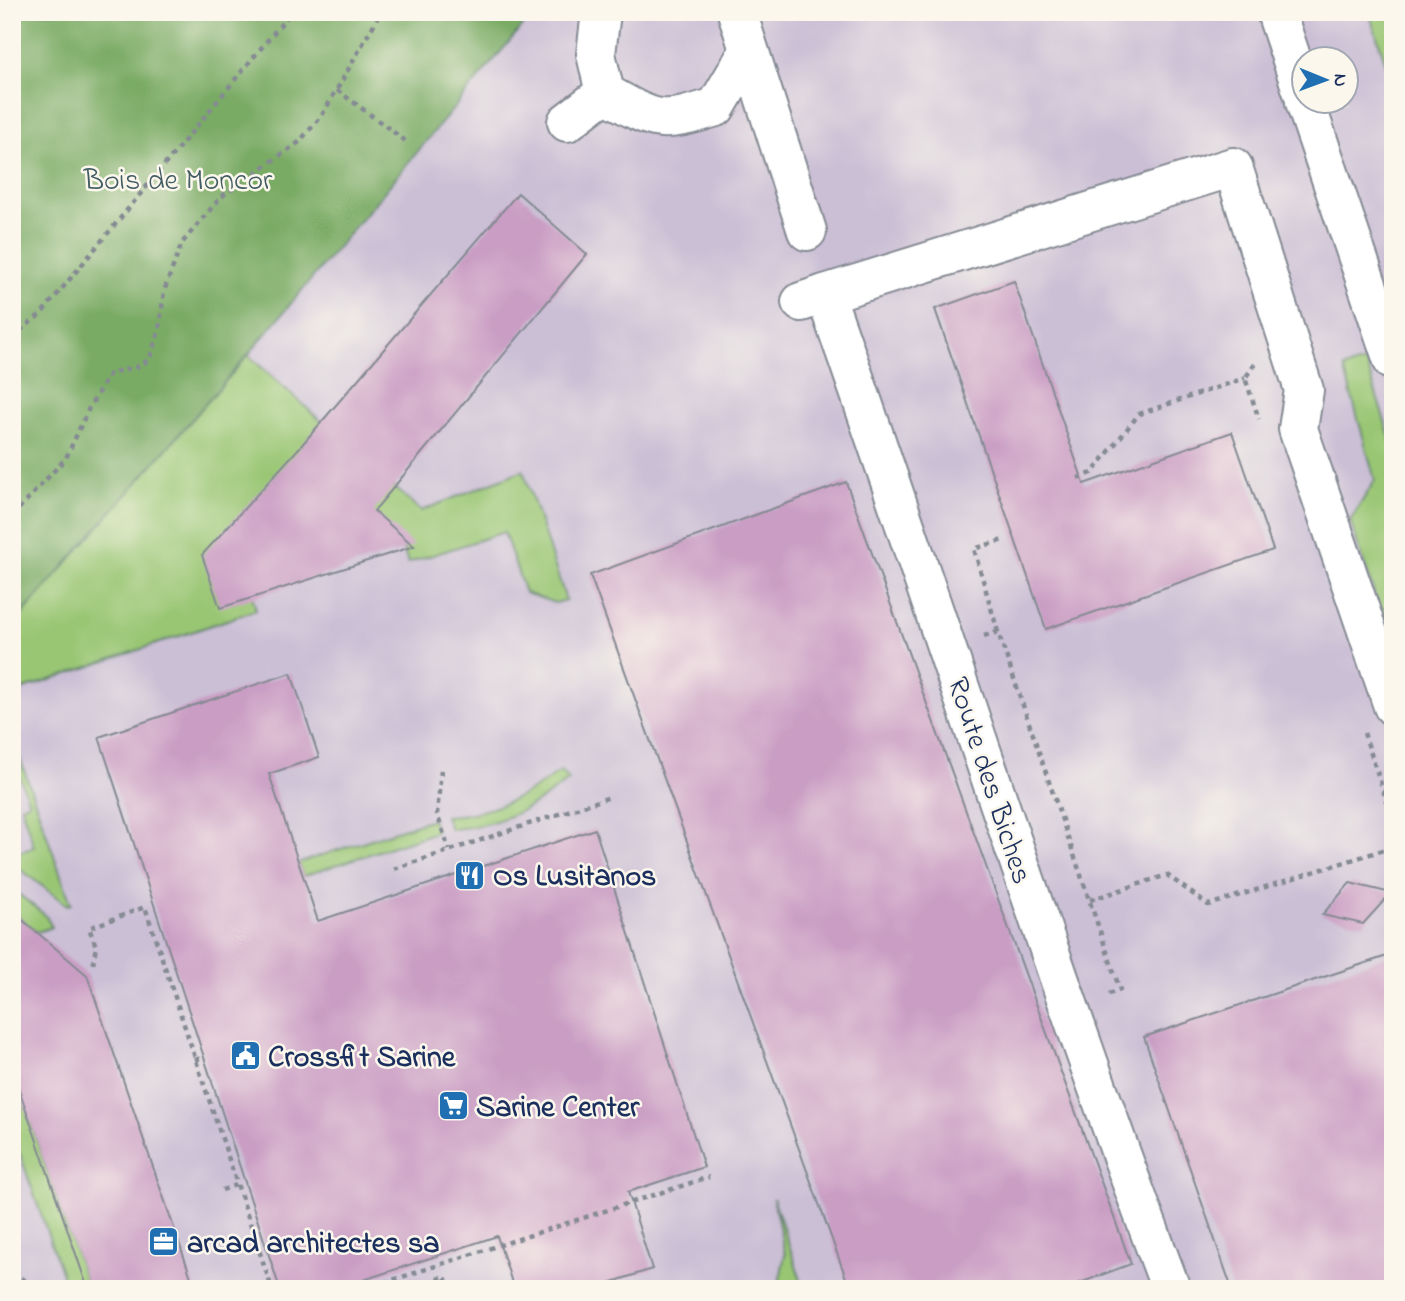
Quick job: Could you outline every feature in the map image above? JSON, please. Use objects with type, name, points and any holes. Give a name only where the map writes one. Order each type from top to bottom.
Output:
[{"type":"street","points":[[601,12],[596,54],[606,93],[649,118],[677,119],[716,107],[749,51]]},
{"type":"street","points":[[737,12],[807,231]]},
{"type":"street","points":[[1276,12],[1290,54]]},
{"type":"street","points":[[567,122],[606,93]]},
{"type":"street","points":[[1310,116],[1393,361]]},
{"type":"street","name":"Route des Biches","points":[[1171,1289],[813,298],[1233,167],[1304,390],[1298,429],[1304,450],[1393,706]]},
{"type":"path","points":[[12,337],[41,314],[292,12]]},
{"type":"path","points":[[12,516],[66,458],[89,408],[110,373],[139,366],[150,358],[159,331],[164,291],[182,243],[220,197],[298,143],[321,117],[381,12]]},
{"type":"path","points":[[337,90],[407,142]]},
{"type":"path","points":[[1078,478],[1092,473],[1139,414],[1245,378]]},
{"type":"path","points":[[1003,540],[974,549],[998,632],[1120,990],[1069,1008]]},
{"type":"path","points":[[974,639],[998,632]]},
{"type":"path","points":[[442,769],[437,814],[449,850]]},
{"type":"path","points":[[394,869],[610,797]]},
{"type":"path","points":[[1090,900],[1167,875],[1208,905],[1393,847]]},
{"type":"path","points":[[93,964],[96,946],[89,928],[145,908],[272,1289]]},
{"type":"path","points":[[195,1060],[204,1057]]},
{"type":"path","points":[[365,1289],[709,1177]]},
{"type":"path","points":[[222,1190],[236,1185]]},
{"type":"path","points":[[409,1289],[445,1276],[448,1287]]},
{"type":"path","points":[[21,1278],[41,1289]]},
{"type":"shaded area","points":[[534,12],[1393,12],[1393,1289],[12,1289],[12,626],[248,355]]},
{"type":"green space","name":"Bois de Moncor","points":[[12,12],[534,12],[248,355],[12,626]]},
{"type":"green space","points":[[1369,12],[1393,12],[1393,85]]},
{"type":"green space","points":[[248,355],[421,511],[523,470],[566,600],[555,603],[525,593],[504,532],[408,563],[399,537],[250,587],[256,610],[12,693],[12,626]]},
{"type":"green space","points":[[1366,362],[1393,447],[1393,649],[1350,521],[1375,480],[1344,368]]},
{"type":"green space","points":[[12,736],[71,904],[67,905],[12,863],[12,855],[34,847],[21,806],[29,802],[18,773],[12,774]]},
{"type":"green space","points":[[561,771],[569,780],[527,808],[483,825],[450,829],[445,816],[477,812],[506,803]]},
{"type":"green space","points":[[432,819],[436,832],[303,876],[298,863]]},
{"type":"green space","points":[[12,889],[45,915],[52,927],[37,932],[12,911]]},
{"type":"green space","points":[[12,1069],[88,1289],[67,1289],[12,1131]]},
{"type":"green space","points":[[773,1198],[804,1289],[778,1289],[785,1254]]},
{"type":"building","points":[[518,193],[587,254],[374,511],[414,546],[220,608],[202,555],[300,447]]},
{"type":"building","points":[[1014,281],[1084,484],[1232,432],[1273,550],[1046,629],[935,309]]},
{"type":"building","points":[[846,482],[1131,1264],[1064,1289],[850,1289],[590,575]]},
{"type":"building","points":[[291,673],[319,757],[269,774],[318,921],[595,829],[704,1167],[628,1192],[652,1269],[591,1289],[514,1289],[497,1236],[336,1289],[280,1289],[99,737]]},
{"type":"building","points":[[1350,883],[1391,893],[1363,924],[1322,915]]},
{"type":"building","points":[[12,911],[87,975],[195,1289],[88,1289],[12,1069]]},
{"type":"building","points":[[1393,954],[1393,1289],[1232,1289],[1144,1037]]},
{"type":"place","name":"Os Lusitanos","points":[[470,875]]},
{"type":"place","name":"Crossfit Sarine","points":[[245,1056]]},
{"type":"place","name":"Sarine Center","points":[[453,1106]]},
{"type":"place","name":"arcad architectes sa","points":[[164,1242]]}]
